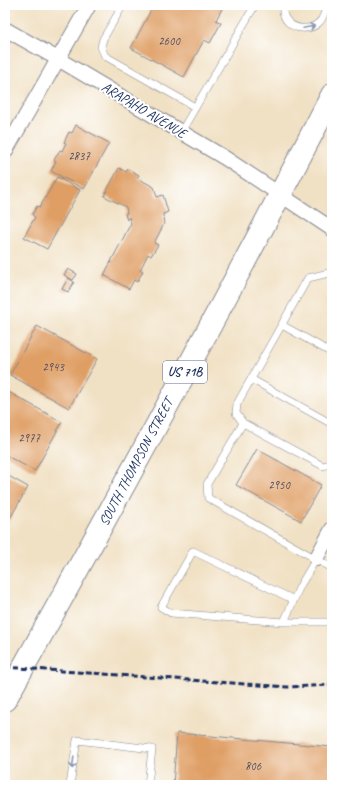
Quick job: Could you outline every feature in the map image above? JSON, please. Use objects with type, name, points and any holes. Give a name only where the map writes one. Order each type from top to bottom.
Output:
[{"type":"highway","name":"SOUTH THOMPSON STREET","points":[[5,700],[89,550],[280,195],[332,95]]},
{"type":"street","points":[[5,152],[89,5]]},
{"type":"street","name":"ARAPAHO AVENUE","points":[[5,30],[225,158],[332,229]]},
{"type":"street","points":[[316,559],[332,529]]},
{"type":"lane","points":[[123,5],[103,39],[101,47],[106,56],[195,107]]},
{"type":"lane","points":[[181,132],[255,5]]},
{"type":"lane","points":[[283,5],[284,14],[287,20],[297,28],[304,29],[316,25],[321,20],[324,14],[325,5]]},
{"type":"lane","points":[[332,274],[329,273],[308,278],[237,404],[236,413],[243,423],[323,466],[330,464],[332,460]]},
{"type":"lane","points":[[282,325],[332,354]]},
{"type":"lane","points":[[251,379],[332,424]]},
{"type":"lane","points":[[243,423],[207,484],[208,498],[332,568]]},
{"type":"lane","points":[[294,600],[193,551],[161,607],[171,613],[284,622],[332,622]]},
{"type":"lane","points":[[284,622],[300,586],[316,559]]},
{"type":"lane","points":[[70,785],[77,740],[152,749],[148,785]]},
{"type":"building","points":[[148,5],[224,5],[216,20],[221,23],[210,43],[204,40],[184,77],[131,48],[151,10],[146,7]]},
{"type":"building","points":[[76,125],[109,143],[84,189],[51,171],[56,161],[54,160],[60,150],[62,151],[66,143],[64,142],[69,132],[72,133]]},
{"type":"building","points":[[119,168],[126,172],[128,169],[139,175],[137,178],[154,187],[157,197],[163,195],[168,212],[163,214],[164,224],[154,243],[158,245],[151,256],[148,254],[140,270],[143,271],[137,282],[134,280],[129,289],[104,275],[131,223],[129,217],[127,220],[125,214],[127,213],[126,207],[104,196]]},
{"type":"building","points":[[57,177],[80,190],[47,249],[24,237],[35,217],[32,215],[37,206],[40,207]]},
{"type":"building","points":[[68,269],[77,274],[73,280],[64,275]]},
{"type":"building","points":[[68,278],[74,282],[68,292],[62,289]]},
{"type":"building","points":[[37,326],[97,359],[69,408],[10,375]]},
{"type":"building","points":[[5,390],[62,422],[35,471],[5,455]]},
{"type":"building","points":[[257,449],[321,485],[301,521],[236,485]]},
{"type":"building","points":[[5,474],[28,487],[5,527]]},
{"type":"building","points":[[177,733],[332,747],[332,785],[173,785]]},
{"type":"railway","points":[[5,667],[288,687],[332,685]]}]
